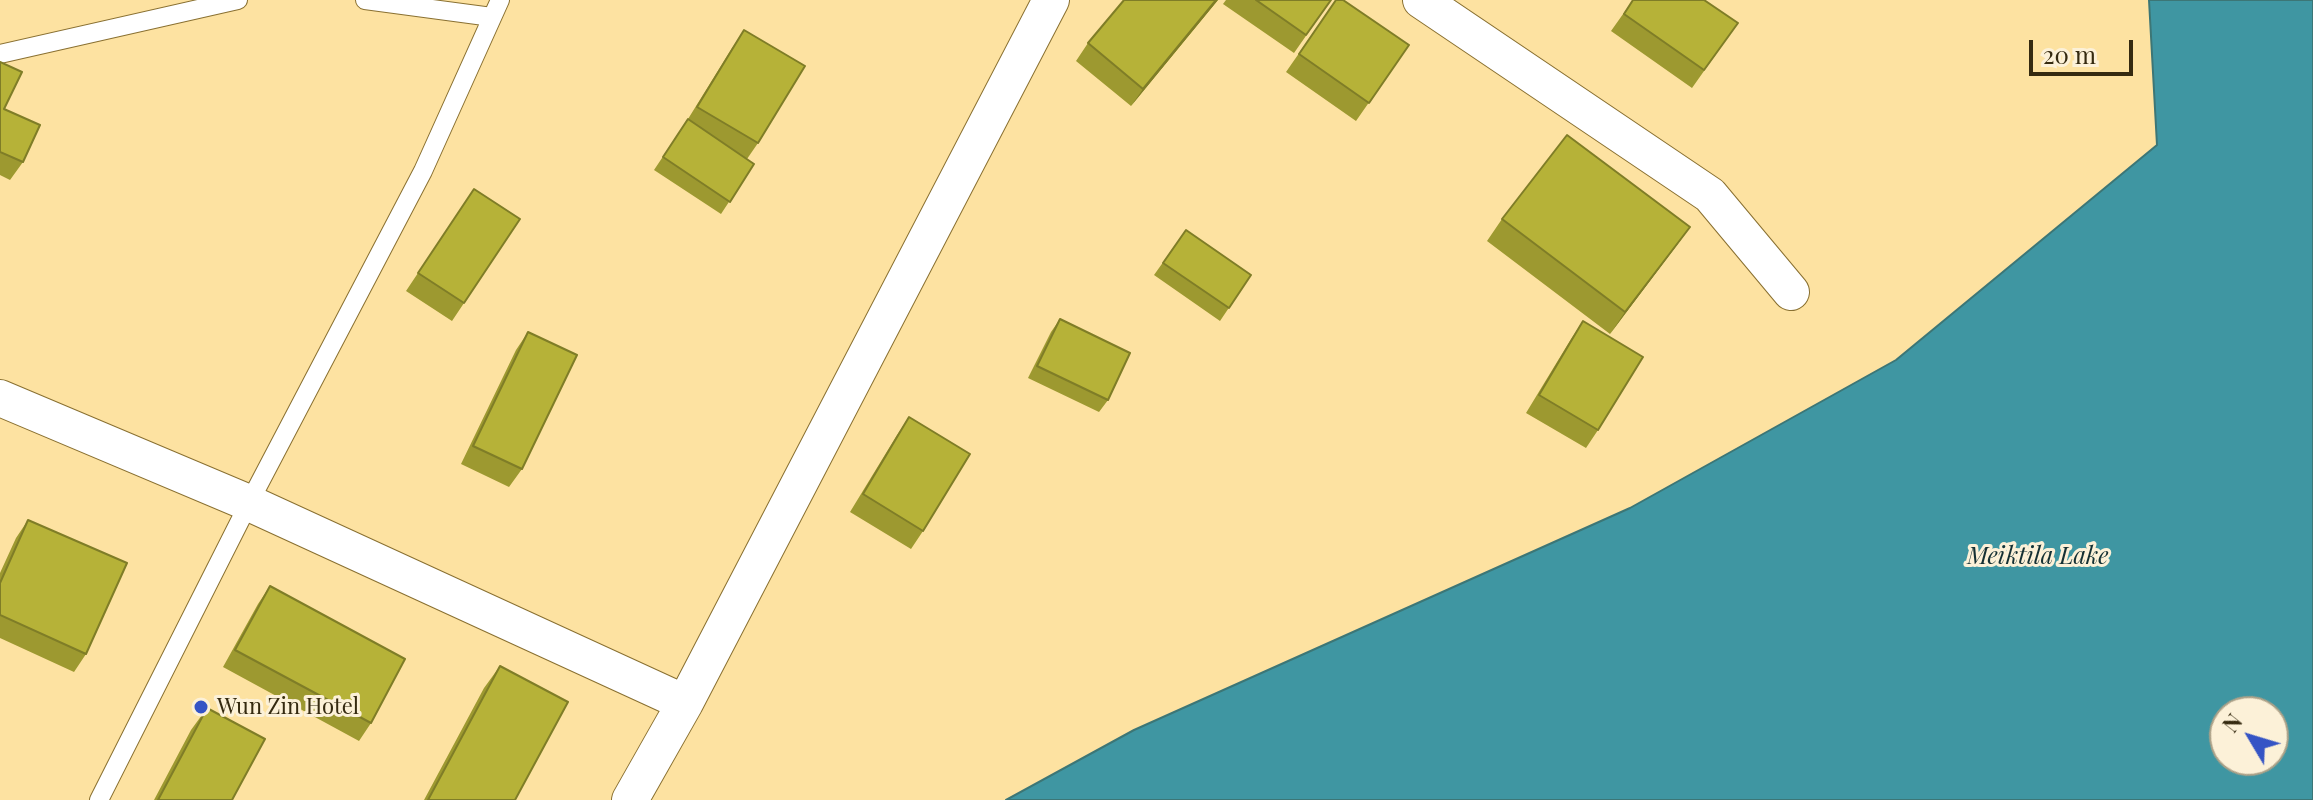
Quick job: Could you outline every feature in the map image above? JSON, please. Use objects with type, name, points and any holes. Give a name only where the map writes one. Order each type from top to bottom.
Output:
[{"type":"street","points":[[630,800],[685,703],[1051,0]]},
{"type":"street","points":[[1421,0],[1710,195],[1791,292]]},
{"type":"street","points":[[0,398],[249,503],[685,703]]},
{"type":"lane","points":[[0,54],[238,0]]},
{"type":"lane","points":[[365,0],[496,8]]},
{"type":"lane","points":[[458,0],[496,8]]},
{"type":"lane","points":[[99,800],[249,503],[423,171],[496,8]]},
{"type":"water","name":"Meiktila Lake","points":[[2149,0],[2313,0],[2313,800],[1006,800],[1134,730],[1630,508],[1896,360],[2157,145]]},
{"type":"building","points":[[1124,0],[1216,0],[1143,89],[1088,43]]},
{"type":"building","points":[[1256,0],[1331,0],[1306,35]]},
{"type":"building","points":[[1336,0],[1343,0],[1409,45],[1369,103],[1299,54]]},
{"type":"building","points":[[1633,0],[1704,0],[1738,23],[1704,70],[1624,14]]},
{"type":"building","points":[[744,30],[805,66],[758,143],[697,107]]},
{"type":"building","points":[[0,62],[22,72],[4,109],[40,125],[23,162],[0,152]]},
{"type":"building","points":[[688,119],[754,164],[730,202],[663,157]]},
{"type":"building","points":[[1567,135],[1690,227],[1625,312],[1502,219]]},
{"type":"building","points":[[474,189],[520,219],[464,303],[418,273]]},
{"type":"building","points":[[1186,230],[1251,275],[1229,308],[1163,263]]},
{"type":"building","points":[[1060,319],[1130,353],[1108,400],[1037,366]]},
{"type":"building","points":[[1583,321],[1643,357],[1598,430],[1539,395]]},
{"type":"building","points":[[528,332],[577,355],[522,469],[473,446]]},
{"type":"building","points":[[909,417],[970,454],[923,531],[863,494]]},
{"type":"building","points":[[28,520],[127,563],[86,654],[0,615],[0,583]]},
{"type":"building","points":[[270,586],[405,659],[371,723],[235,650]]},
{"type":"building","points":[[500,666],[568,702],[515,800],[428,800]]},
{"type":"building","points":[[207,708],[265,739],[232,800],[158,800]]},
{"type":"place","name":"Wun Zin Hotel","points":[[201,707]]}]
